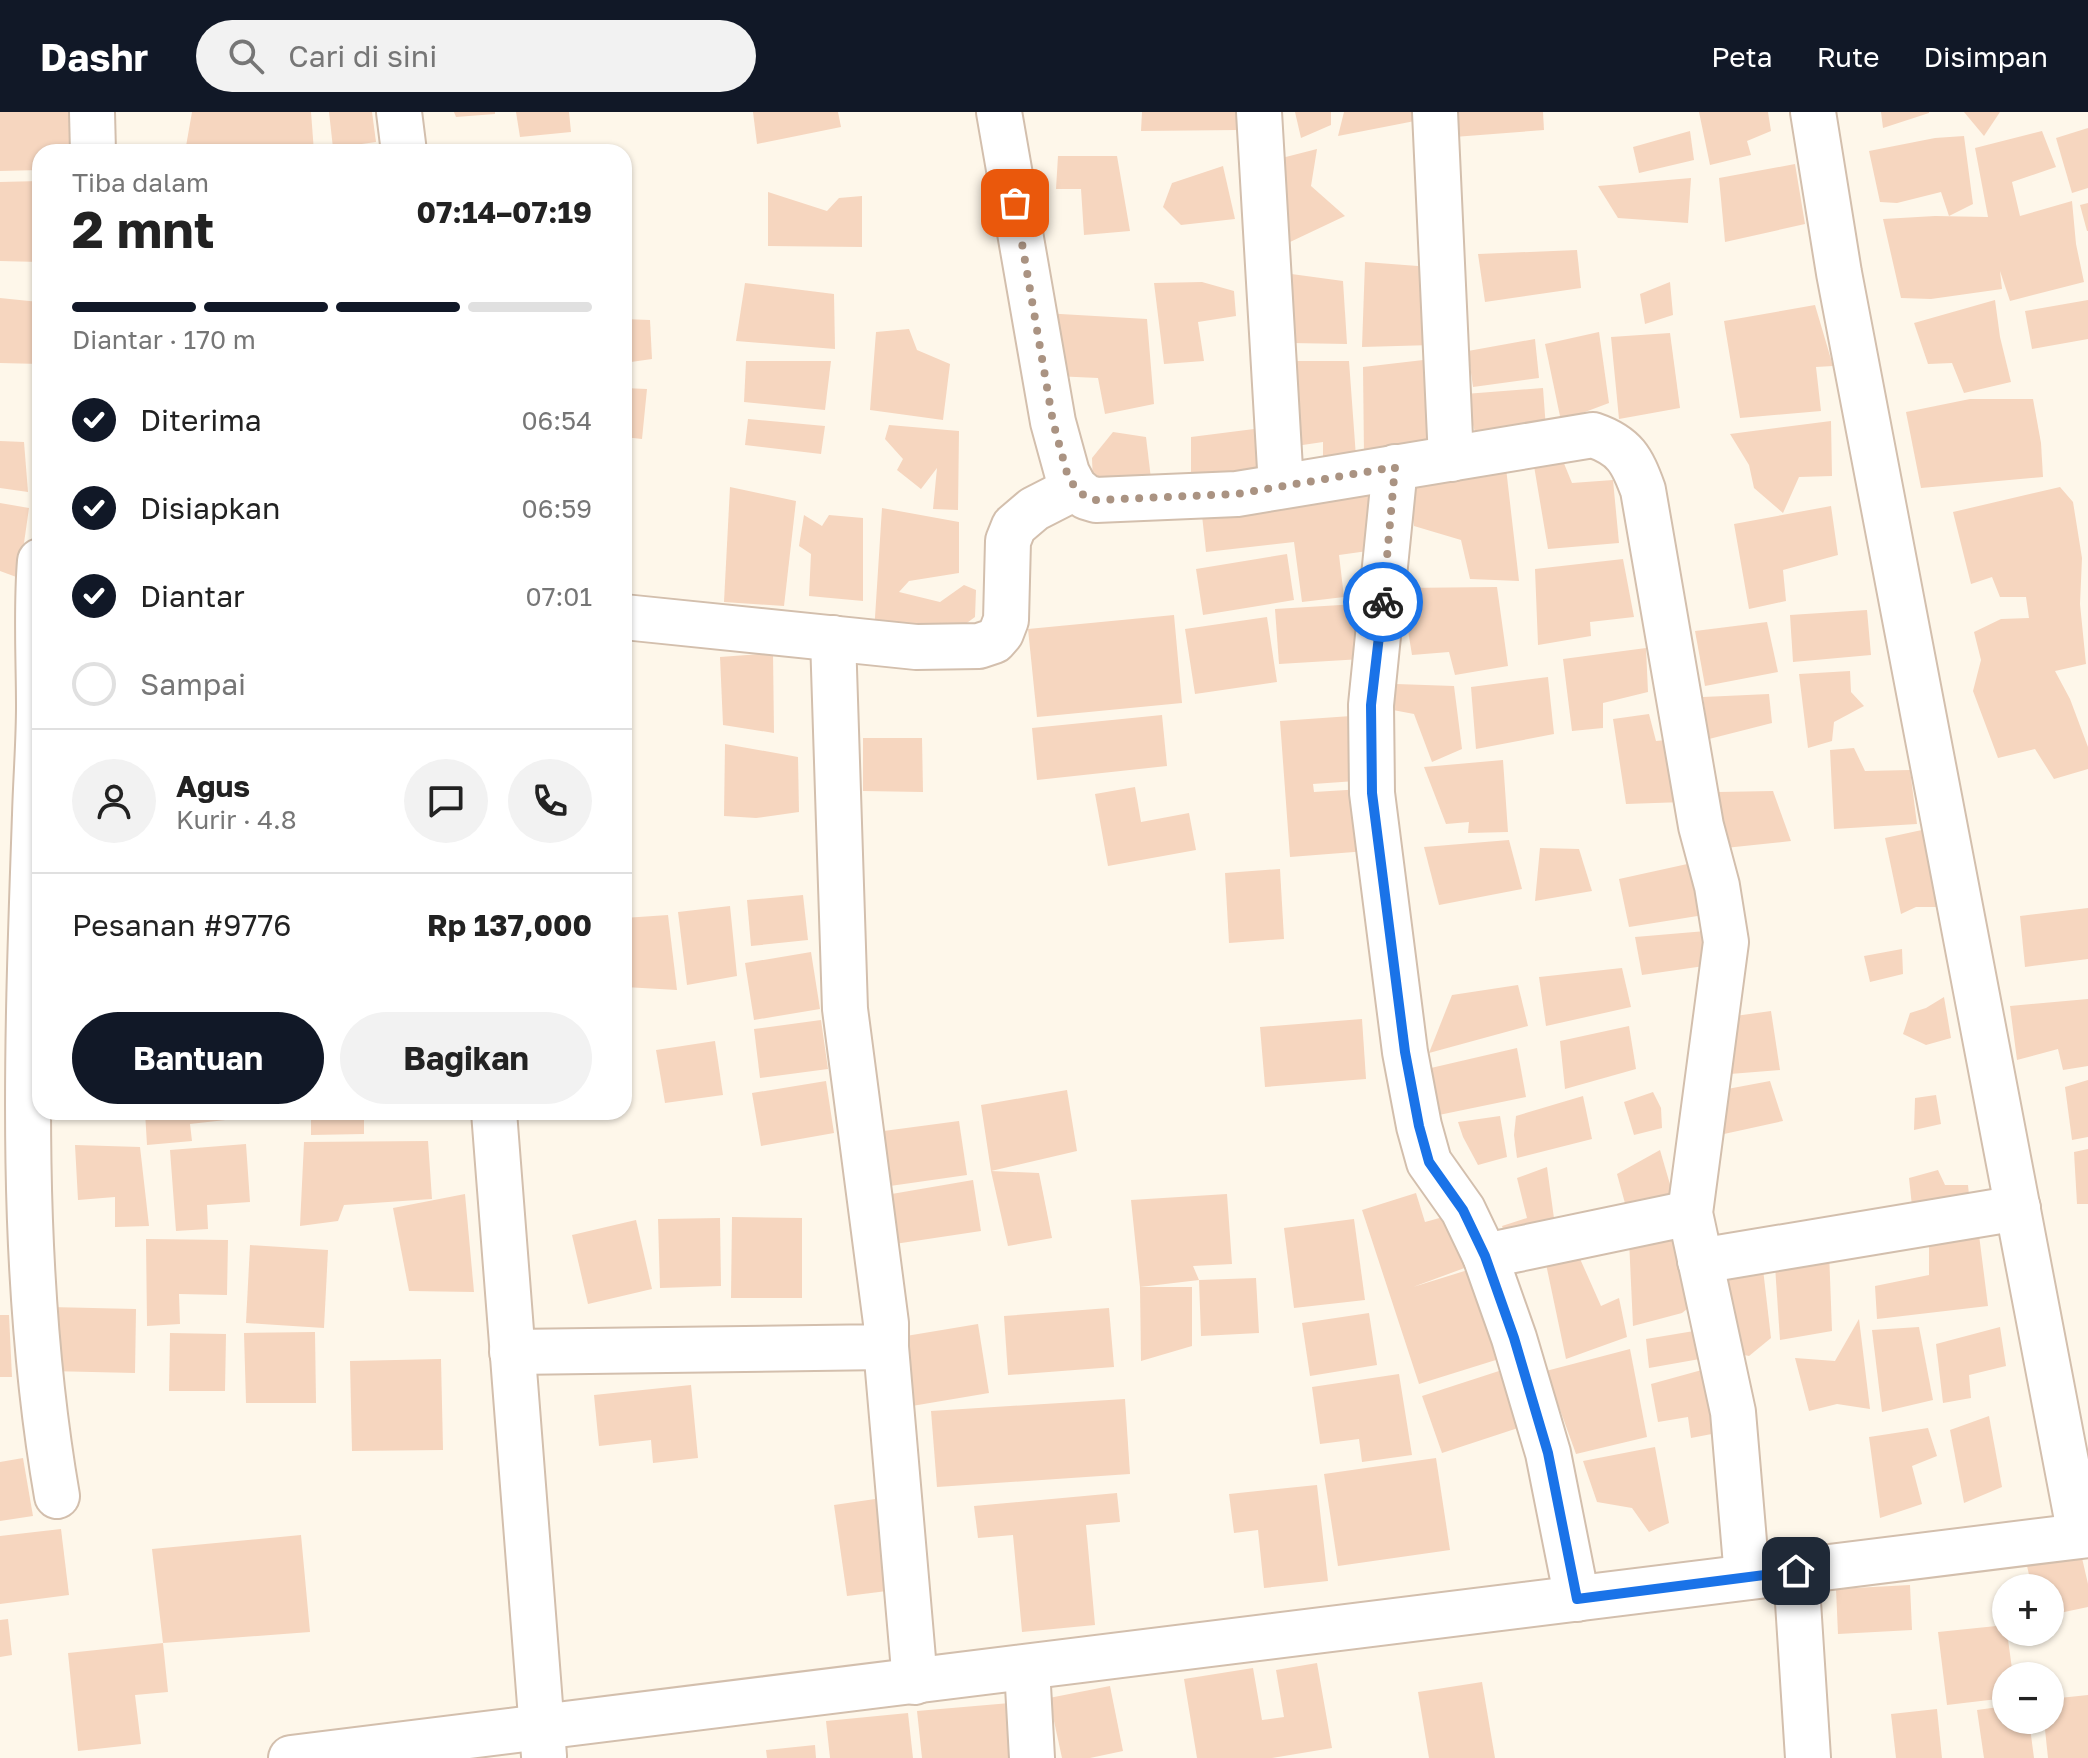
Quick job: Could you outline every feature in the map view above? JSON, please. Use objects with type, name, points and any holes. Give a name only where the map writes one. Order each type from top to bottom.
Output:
[{"type":"street","points":[[92,112],[93,144]]},
{"type":"street","points":[[399,112],[403,144]]},
{"type":"street","points":[[999,112],[1053,422],[1067,473],[1075,488],[1086,497],[1096,500],[1237,494],[1593,435],[1613,442],[1632,461],[1643,490],[1701,826],[1717,886],[1726,942],[1690,1213],[1733,1412],[1747,1577]]},
{"type":"street","points":[[1259,112],[1281,486]]},
{"type":"street","points":[[1435,112],[1451,459]]},
{"type":"street","points":[[291,1758],[543,1743],[915,1682],[2084,1535],[1841,288],[1813,112]]},
{"type":"street","points":[[1395,467],[1371,705],[1372,793],[1405,1052],[1429,1162],[1463,1210],[1485,1256],[1514,1338],[1548,1453],[1577,1599]]},
{"type":"street","points":[[632,618],[916,647],[979,646],[994,641],[1006,620],[1008,541],[1014,526],[1034,509],[1075,488]]},
{"type":"street","points":[[833,638],[845,1009],[886,1323],[915,1682]]},
{"type":"street","points":[[32,755],[17,859],[28,1065],[32,1297],[45,1428],[57,1496]]},
{"type":"street","points":[[495,1120],[543,1743]]},
{"type":"street","points":[[1700,1261],[2018,1208]]},
{"type":"street","points":[[1485,1256],[1690,1213]]},
{"type":"street","points":[[512,1352],[886,1347]]},
{"type":"street","points":[[1796,1571],[1808,1758]]},
{"type":"street","points":[[1027,1668],[1032,1758]]},
{"type":"building","points":[[0,112],[77,112],[80,144],[32,144],[32,170],[0,171]]},
{"type":"building","points":[[192,112],[311,112],[313,144],[186,144]]},
{"type":"building","points":[[329,112],[372,112],[376,142],[333,144]]},
{"type":"building","points":[[454,112],[495,112],[495,114],[456,117]]},
{"type":"building","points":[[516,112],[569,112],[571,132],[520,137]]},
{"type":"building","points":[[753,112],[838,112],[841,127],[757,144]]},
{"type":"building","points":[[1142,112],[1236,112],[1238,130],[1141,131]]},
{"type":"building","points":[[1295,112],[1331,112],[1331,125],[1301,138]]},
{"type":"building","points":[[1344,112],[1425,112],[1425,119],[1338,136]]},
{"type":"building","points":[[1451,112],[1543,112],[1544,130],[1454,137]]},
{"type":"building","points":[[1699,112],[1768,112],[1771,131],[1747,141],[1751,155],[1710,165]]},
{"type":"building","points":[[1881,112],[1929,112],[1929,113],[1883,128]]},
{"type":"building","points":[[1964,112],[2000,112],[1984,136]]},
{"type":"building","points":[[2088,128],[2088,188],[2072,193],[2056,138]]},
{"type":"building","points":[[1690,131],[1694,160],[1639,173],[1633,147]]},
{"type":"building","points":[[2042,131],[2056,167],[2012,182],[2020,216],[2072,201],[2084,282],[2010,301],[2000,271],[2002,289],[1931,299],[1901,298],[1883,219],[1988,217],[1975,148]]},
{"type":"building","points":[[1964,136],[1973,204],[1949,216],[1941,192],[1897,203],[1880,202],[1869,151],[1935,138]]},
{"type":"building","points":[[1317,149],[1311,186],[1345,216],[1290,242],[1270,161]]},
{"type":"building","points":[[1058,156],[1117,156],[1130,231],[1084,235],[1081,189],[1056,189]]},
{"type":"building","points":[[1795,164],[1805,224],[1725,242],[1719,178]]},
{"type":"building","points":[[1223,166],[1235,219],[1181,225],[1163,207],[1172,183]]},
{"type":"building","points":[[1691,178],[1688,223],[1618,218],[1598,186]]},
{"type":"building","points":[[32,181],[32,262],[0,261],[0,182]]},
{"type":"building","points":[[768,192],[827,211],[839,198],[862,196],[862,247],[768,246]]},
{"type":"building","points":[[2088,203],[2088,231],[2087,231],[2080,205]]},
{"type":"building","points":[[1577,250],[1581,288],[1485,302],[1478,254]]},
{"type":"building","points":[[1365,262],[1431,267],[1433,345],[1362,347]]},
{"type":"building","points":[[1284,273],[1343,281],[1347,344],[1291,343]]},
{"type":"building","points":[[1202,282],[1234,291],[1236,316],[1198,322],[1204,361],[1164,364],[1154,283]]},
{"type":"building","points":[[1670,282],[1673,315],[1645,324],[1640,294]]},
{"type":"building","points":[[745,283],[834,294],[835,349],[736,341]]},
{"type":"building","points":[[0,298],[32,301],[32,364],[0,363]]},
{"type":"building","points":[[1995,300],[2011,382],[1964,393],[1952,363],[1928,364],[1914,323]]},
{"type":"building","points":[[2088,300],[2088,339],[2032,349],[2025,311]]},
{"type":"building","points":[[1815,305],[1833,366],[1816,367],[1821,411],[1740,418],[1724,321]]},
{"type":"building","points":[[1043,313],[1147,319],[1154,404],[1105,414],[1098,378],[1054,376]]},
{"type":"building","points":[[632,319],[650,320],[652,359],[632,362]]},
{"type":"building","points":[[909,329],[917,350],[950,364],[943,420],[870,410],[876,332]]},
{"type":"building","points":[[1599,332],[1609,403],[1561,421],[1545,344]]},
{"type":"building","points":[[1670,333],[1680,408],[1619,419],[1611,337]]},
{"type":"building","points":[[1535,339],[1539,378],[1473,387],[1468,351]]},
{"type":"building","points":[[1432,359],[1435,449],[1364,456],[1363,367]]},
{"type":"building","points":[[746,361],[831,361],[825,410],[744,402]]},
{"type":"building","points":[[1290,361],[1349,361],[1356,457],[1323,459],[1323,442],[1289,447]]},
{"type":"building","points":[[632,388],[647,389],[642,439],[632,438]]},
{"type":"building","points":[[1543,388],[1546,429],[1478,444],[1465,394]]},
{"type":"building","points":[[1970,399],[2033,399],[2043,477],[1921,488],[1906,412]]},
{"type":"building","points":[[748,419],[825,426],[821,454],[745,445]]},
{"type":"building","points":[[1831,421],[1832,476],[1799,477],[1783,513],[1754,488],[1749,465],[1730,434]]},
{"type":"building","points":[[889,425],[959,431],[958,510],[933,509],[937,468],[921,489],[897,470],[903,459],[885,439]]},
{"type":"building","points":[[1262,428],[1266,474],[1191,488],[1191,437]]},
{"type":"building","points":[[1113,432],[1146,437],[1152,487],[1093,486],[1092,458]]},
{"type":"building","points":[[0,441],[24,442],[28,492],[0,488]]},
{"type":"building","points":[[1563,461],[1572,483],[1613,480],[1619,543],[1548,549],[1534,466]]},
{"type":"building","points":[[1506,468],[1519,581],[1470,579],[1461,540],[1414,526],[1408,479]]},
{"type":"building","points":[[1374,485],[1382,549],[1339,555],[1344,597],[1302,602],[1294,542],[1206,552],[1201,506]]},
{"type":"building","points":[[730,487],[796,501],[784,606],[724,602]]},
{"type":"building","points":[[2060,487],[2073,502],[2082,558],[2080,604],[2086,664],[2055,671],[2070,699],[2088,747],[2088,769],[2054,779],[2035,749],[1998,758],[1973,691],[1981,660],[1974,632],[2001,619],[2029,618],[2026,597],[2000,597],[1992,577],[1971,584],[1953,512]]},
{"type":"building","points":[[0,503],[29,508],[19,578],[0,571]]},
{"type":"building","points":[[1831,506],[1838,555],[1783,570],[1786,601],[1749,609],[1734,524]]},
{"type":"building","points":[[882,508],[959,522],[959,573],[909,581],[899,592],[940,602],[964,585],[976,590],[975,617],[953,633],[874,633]]},
{"type":"building","points":[[804,515],[822,526],[829,515],[863,518],[863,601],[809,596],[811,554],[799,546]]},
{"type":"building","points":[[1287,554],[1294,600],[1203,615],[1196,569]]},
{"type":"building","points":[[1623,559],[1634,617],[1590,622],[1591,636],[1538,645],[1535,569]]},
{"type":"building","points":[[1497,587],[1508,666],[1455,675],[1449,652],[1412,655],[1401,588]]},
{"type":"building","points":[[1357,604],[1362,659],[1279,664],[1275,609]]},
{"type":"building","points":[[1867,610],[1871,655],[1793,662],[1790,615]]},
{"type":"building","points":[[1174,615],[1182,703],[1037,717],[1028,629]]},
{"type":"building","points":[[1267,617],[1277,682],[1195,694],[1185,629]]},
{"type":"building","points":[[1767,622],[1778,672],[1705,686],[1695,631]]},
{"type":"building","points":[[1646,648],[1648,692],[1603,703],[1603,728],[1572,731],[1563,659]]},
{"type":"building","points":[[773,653],[774,733],[723,725],[720,657]]},
{"type":"building","points":[[1850,671],[1851,692],[1864,706],[1834,722],[1832,741],[1808,748],[1799,674]]},
{"type":"building","points":[[1548,677],[1554,734],[1476,749],[1471,687]]},
{"type":"building","points":[[1396,684],[1454,686],[1462,749],[1432,762],[1414,714],[1393,710]]},
{"type":"building","points":[[1769,694],[1772,723],[1709,739],[1703,697]]},
{"type":"building","points":[[1649,714],[1656,741],[1676,739],[1684,802],[1626,804],[1613,719]]},
{"type":"building","points":[[1162,715],[1167,766],[1037,780],[1032,728]]},
{"type":"building","points":[[1351,716],[1356,781],[1313,784],[1314,792],[1363,789],[1367,851],[1290,857],[1280,721]]},
{"type":"building","points":[[863,738],[922,738],[923,792],[863,791]]},
{"type":"building","points":[[725,744],[798,757],[799,812],[756,818],[724,816]]},
{"type":"building","points":[[1854,748],[1865,771],[1910,770],[1917,824],[1834,829],[1830,750]]},
{"type":"building","points":[[1503,760],[1508,832],[1468,833],[1469,822],[1446,824],[1424,767]]},
{"type":"building","points":[[1135,787],[1141,822],[1189,813],[1196,850],[1108,866],[1095,794]]},
{"type":"building","points":[[1773,791],[1791,841],[1725,848],[1718,792]]},
{"type":"building","points":[[1931,828],[1939,907],[1916,907],[1901,914],[1885,838]]},
{"type":"building","points":[[1509,840],[1522,889],[1439,905],[1424,847]]},
{"type":"building","points":[[1540,848],[1579,849],[1592,891],[1535,901]]},
{"type":"building","points":[[1701,861],[1710,914],[1629,927],[1619,879]]},
{"type":"building","points":[[1280,869],[1284,939],[1229,943],[1225,873]]},
{"type":"building","points":[[803,895],[808,940],[751,946],[747,900]]},
{"type":"building","points":[[730,906],[737,976],[687,985],[678,912]]},
{"type":"building","points":[[2088,908],[2088,959],[2025,967],[2020,916]]},
{"type":"building","points":[[668,915],[677,990],[632,987],[632,917]]},
{"type":"building","points":[[1706,931],[1711,965],[1642,975],[1635,937]]},
{"type":"building","points":[[1902,949],[1903,974],[1870,982],[1864,956]]},
{"type":"building","points":[[811,952],[820,1009],[754,1020],[745,963]]},
{"type":"building","points":[[1622,968],[1631,1007],[1546,1026],[1539,977]]},
{"type":"building","points":[[1518,985],[1528,1026],[1429,1053],[1452,995]]},
{"type":"building","points":[[1944,997],[1951,1038],[1926,1045],[1903,1034],[1910,1013]]},
{"type":"building","points":[[2088,999],[2088,1066],[2063,1070],[2058,1049],[2017,1060],[2010,1006]]},
{"type":"building","points":[[1771,1011],[1780,1070],[1730,1074],[1728,1017]]},
{"type":"building","points":[[1362,1019],[1366,1079],[1265,1087],[1260,1027]]},
{"type":"building","points":[[821,1020],[828,1069],[760,1078],[754,1029]]},
{"type":"building","points":[[1629,1026],[1636,1069],[1565,1089],[1560,1041]]},
{"type":"building","points":[[715,1041],[723,1095],[665,1103],[656,1050]]},
{"type":"building","points":[[1517,1048],[1526,1097],[1434,1116],[1418,1071]]},
{"type":"building","points":[[2088,1080],[2088,1137],[2072,1140],[2065,1087]]},
{"type":"building","points":[[826,1081],[834,1133],[761,1146],[752,1093]]},
{"type":"building","points":[[1770,1081],[1783,1121],[1724,1134],[1722,1090]]},
{"type":"building","points":[[1067,1090],[1077,1151],[991,1171],[981,1105]]},
{"type":"building","points":[[1653,1092],[1661,1108],[1662,1128],[1634,1135],[1624,1102]]},
{"type":"building","points":[[1936,1095],[1941,1124],[1914,1130],[1915,1098]]},
{"type":"building","points":[[1583,1096],[1592,1139],[1517,1158],[1514,1135],[1516,1116]]},
{"type":"building","points":[[1500,1116],[1507,1157],[1478,1165],[1458,1122]]},
{"type":"building","points":[[145,1120],[225,1120],[190,1124],[192,1141],[147,1145]]},
{"type":"building","points":[[311,1120],[364,1120],[364,1134],[311,1135]]},
{"type":"building","points":[[959,1121],[967,1175],[883,1187],[876,1132]]},
{"type":"building","points":[[428,1141],[432,1199],[344,1205],[338,1221],[300,1226],[304,1142]]},
{"type":"building","points":[[246,1144],[250,1202],[207,1205],[208,1229],[176,1231],[170,1150]]},
{"type":"building","points":[[75,1145],[140,1147],[149,1226],[115,1227],[115,1197],[78,1200]]},
{"type":"building","points":[[2088,1149],[2088,1204],[2077,1204],[2074,1152]]},
{"type":"building","points":[[1660,1150],[1676,1205],[1629,1218],[1617,1174]]},
{"type":"building","points":[[1547,1167],[1556,1233],[1509,1245],[1502,1226],[1527,1218],[1517,1178]]},
{"type":"building","points":[[1938,1170],[1945,1185],[1968,1185],[1971,1215],[1914,1225],[1909,1178]]},
{"type":"building","points":[[991,1171],[1039,1173],[1052,1238],[1008,1246]]},
{"type":"building","points":[[973,1180],[981,1231],[888,1245],[880,1196]]},
{"type":"building","points":[[1416,1193],[1425,1222],[1454,1214],[1470,1266],[1413,1287],[1471,1269],[1499,1359],[1419,1384],[1362,1210]]},
{"type":"building","points":[[465,1194],[474,1292],[409,1291],[393,1208]]},
{"type":"building","points":[[1227,1194],[1232,1264],[1193,1266],[1199,1280],[1140,1287],[1131,1200]]},
{"type":"building","points":[[732,1217],[802,1218],[802,1298],[731,1298]]},
{"type":"building","points":[[720,1218],[721,1286],[660,1288],[658,1219]]},
{"type":"building","points":[[1354,1219],[1365,1300],[1294,1308],[1284,1228]]},
{"type":"building","points":[[636,1220],[652,1289],[588,1304],[572,1235]]},
{"type":"building","points":[[1679,1226],[1698,1300],[1682,1313],[1633,1326],[1629,1240]]},
{"type":"building","points":[[1979,1235],[1988,1306],[1877,1319],[1875,1286],[1929,1275],[1929,1238]]},
{"type":"building","points":[[146,1239],[228,1240],[227,1295],[179,1294],[180,1324],[147,1326]]},
{"type":"building","points":[[250,1245],[328,1250],[324,1328],[246,1323]]},
{"type":"building","points":[[1829,1251],[1832,1331],[1780,1340],[1775,1266]]},
{"type":"building","points":[[1577,1252],[1601,1306],[1619,1298],[1627,1337],[1566,1359],[1546,1264]]},
{"type":"building","points":[[1763,1269],[1771,1338],[1749,1356],[1730,1352],[1711,1274]]},
{"type":"building","points":[[1256,1278],[1259,1333],[1201,1336],[1199,1280]]},
{"type":"building","points":[[1140,1287],[1192,1287],[1192,1346],[1141,1361]]},
{"type":"building","points":[[50,1307],[136,1309],[135,1373],[49,1371]]},
{"type":"building","points":[[1109,1308],[1114,1367],[1008,1375],[1004,1316]]},
{"type":"building","points":[[1369,1313],[1377,1365],[1310,1376],[1302,1323]]},
{"type":"building","points":[[0,1315],[9,1315],[12,1377],[0,1377]]},
{"type":"building","points":[[1859,1319],[1870,1409],[1837,1404],[1809,1411],[1795,1358],[1835,1361]]},
{"type":"building","points":[[978,1324],[989,1393],[906,1407],[894,1338]]},
{"type":"building","points":[[1919,1327],[1933,1400],[1882,1412],[1872,1330]]},
{"type":"building","points":[[2000,1327],[2006,1366],[1969,1375],[1971,1398],[1943,1403],[1936,1344]]},
{"type":"building","points":[[1706,1329],[1711,1357],[1649,1368],[1646,1339]]},
{"type":"building","points":[[315,1332],[316,1403],[246,1403],[244,1333]]},
{"type":"building","points":[[170,1333],[226,1334],[225,1391],[169,1391]]},
{"type":"building","points":[[1630,1349],[1647,1437],[1576,1454],[1546,1371]]},
{"type":"building","points":[[441,1359],[443,1450],[352,1451],[350,1361]]},
{"type":"building","points":[[1709,1368],[1722,1432],[1691,1438],[1688,1417],[1658,1422],[1651,1384]]},
{"type":"building","points":[[1499,1371],[1518,1428],[1442,1453],[1422,1396]]},
{"type":"building","points":[[1399,1374],[1412,1455],[1362,1462],[1359,1439],[1320,1444],[1312,1387]]},
{"type":"building","points":[[691,1385],[698,1458],[653,1463],[651,1440],[599,1446],[594,1395]]},
{"type":"building","points":[[1125,1399],[1130,1474],[937,1487],[931,1411]]},
{"type":"building","points":[[1989,1416],[2002,1487],[1964,1503],[1950,1430]]},
{"type":"building","points":[[1928,1428],[1937,1456],[1912,1466],[1922,1504],[1880,1518],[1869,1437]]},
{"type":"building","points":[[1655,1447],[1669,1523],[1649,1532],[1632,1508],[1597,1502],[1583,1461]]},
{"type":"building","points":[[23,1458],[33,1516],[0,1521],[0,1462]]},
{"type":"building","points":[[1436,1458],[1450,1550],[1338,1566],[1324,1474]]},
{"type":"building","points":[[1317,1485],[1328,1581],[1264,1588],[1258,1530],[1234,1533],[1229,1494]]},
{"type":"building","points":[[1117,1493],[1120,1522],[1086,1525],[1095,1625],[1022,1632],[1013,1535],[978,1538],[974,1506]]},
{"type":"building","points":[[882,1498],[895,1590],[847,1596],[834,1505]]},
{"type":"building","points":[[61,1529],[69,1595],[0,1604],[0,1536]]},
{"type":"building","points":[[301,1535],[310,1632],[163,1643],[152,1549]]},
{"type":"building","points":[[2079,1545],[2088,1584],[2088,1607],[2064,1612],[2064,1574],[2029,1574],[2025,1557]]},
{"type":"building","points":[[1910,1585],[1912,1630],[1838,1634],[1836,1589]]},
{"type":"building","points":[[8,1619],[12,1655],[0,1657],[0,1620]]},
{"type":"building","points":[[1992,1626],[1992,1646],[2009,1646],[2011,1662],[1992,1662],[1992,1700],[1947,1705],[1938,1632]]},
{"type":"building","points":[[163,1643],[168,1692],[135,1695],[141,1744],[78,1751],[68,1653]]},
{"type":"building","points":[[1317,1663],[1332,1748],[1272,1758],[1197,1758],[1184,1679],[1253,1668],[1262,1720],[1284,1717],[1276,1670]]},
{"type":"building","points":[[1482,1682],[1495,1758],[1429,1758],[1418,1692]]},
{"type":"building","points":[[1110,1686],[1123,1751],[1090,1758],[1062,1758],[1049,1698]]},
{"type":"building","points":[[2088,1695],[2088,1758],[2048,1758],[2045,1734],[2064,1734],[2064,1698]]},
{"type":"building","points":[[1010,1703],[1015,1758],[922,1758],[917,1711]]},
{"type":"building","points":[[1992,1708],[1992,1734],[2031,1734],[2034,1758],[1984,1758],[1977,1710]]},
{"type":"building","points":[[1937,1709],[1942,1758],[1896,1758],[1891,1714]]},
{"type":"building","points":[[908,1713],[913,1758],[830,1758],[826,1721]]},
{"type":"building","points":[[815,1745],[816,1758],[767,1758],[766,1750]]},
{"type":"way so far","points":[[1015,203],[1053,422],[1067,473],[1075,488],[1096,500],[1237,494],[1395,467],[1383,602]]},
{"type":"route","points":[[1383,602],[1371,705],[1372,793],[1405,1052],[1419,1126],[1429,1162],[1463,1210],[1485,1256],[1514,1338],[1548,1453],[1577,1599],[1796,1571]]}]
